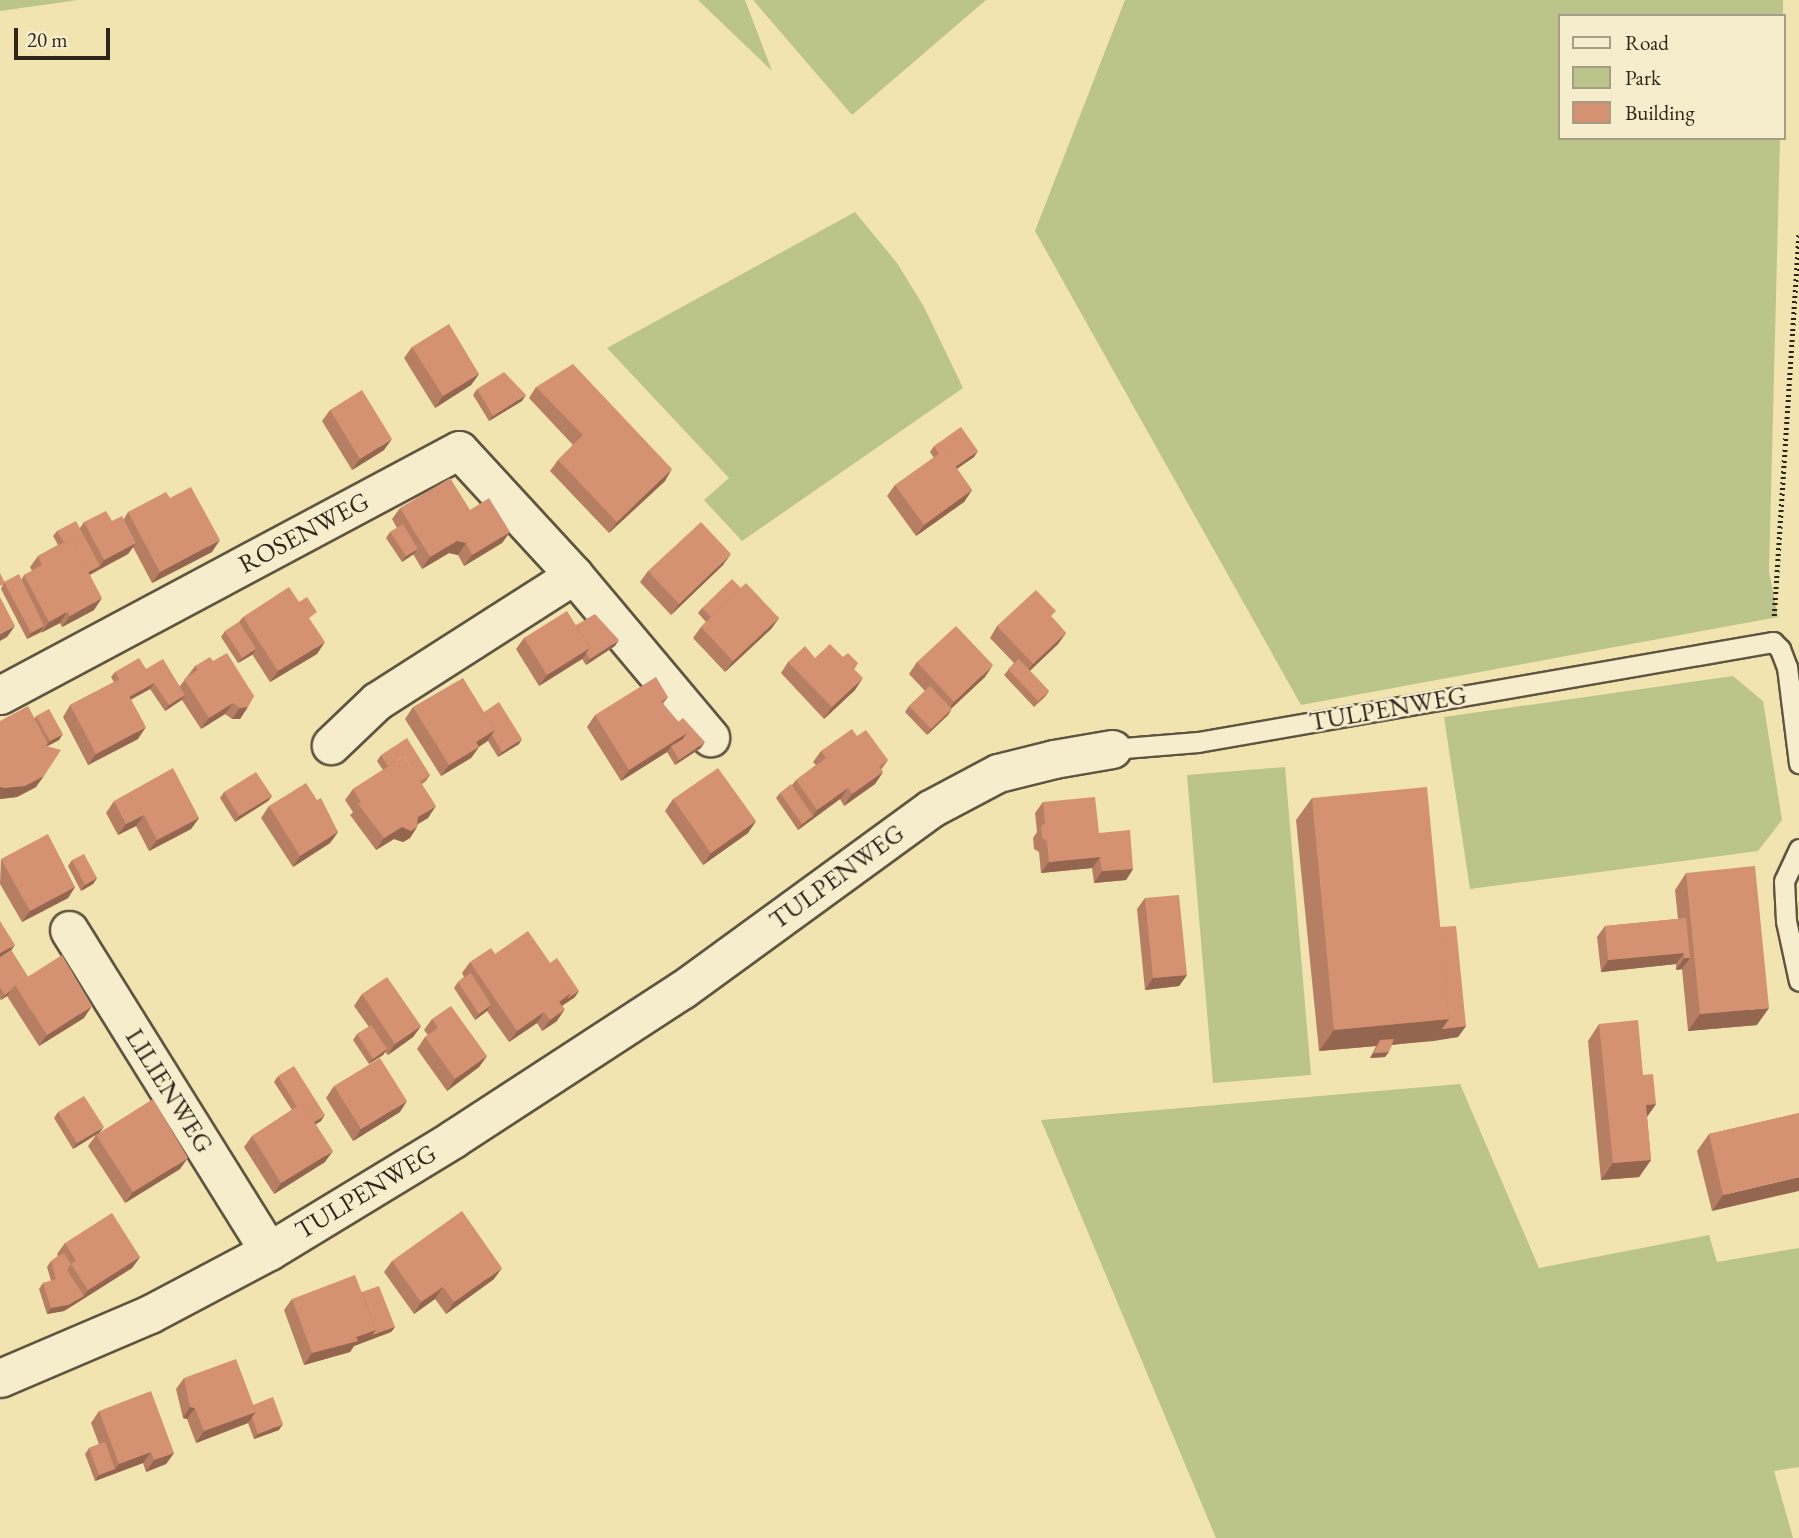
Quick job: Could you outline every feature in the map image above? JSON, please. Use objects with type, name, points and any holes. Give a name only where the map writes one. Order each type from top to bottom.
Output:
[{"type":"street","name":"ROSENWEG","points":[[0,695],[459,450],[574,575],[710,737]]},
{"type":"street","points":[[331,745],[377,701],[574,575]]},
{"type":"street","name":"TULPENWEG","points":[[0,1378],[150,1314],[270,1251],[453,1139],[682,989],[930,809],[998,774],[1054,759],[1112,749]]},
{"type":"street","name":"LILIENWEG","points":[[69,930],[270,1251]]},
{"type":"lane","name":"TULPENWEG","points":[[1112,749],[1198,742],[1773,642]]},
{"type":"lane","points":[[1773,642],[1780,649],[1787,667],[1799,763]]},
{"type":"lane","points":[[1799,849],[1784,881],[1786,921],[1799,981]]},
{"type":"path","points":[[1773,642],[1775,573],[1799,233]]},
{"type":"green space","points":[[0,0],[78,0],[0,11]]},
{"type":"green space","points":[[698,0],[745,0],[772,71]]},
{"type":"green space","points":[[753,0],[986,0],[852,115]]},
{"type":"green space","points":[[1125,0],[1783,0],[1783,14],[1558,14],[1558,140],[1780,140],[1769,572],[1778,617],[1301,705],[1035,231]]},
{"type":"green space","points":[[855,212],[897,263],[924,307],[963,388],[742,541],[704,500],[729,478],[607,348]]},
{"type":"green space","points":[[1733,676],[1763,701],[1782,820],[1758,851],[1470,889],[1444,717]]},
{"type":"green space","points":[[1285,767],[1311,1075],[1213,1083],[1187,775]]},
{"type":"green space","points":[[1460,1084],[1539,1268],[1709,1235],[1717,1262],[1799,1248],[1799,1467],[1774,1471],[1793,1538],[1216,1538],[1041,1120]]},
{"type":"building","points":[[449,324],[479,374],[443,396],[412,347]]},
{"type":"building","points":[[573,364],[672,469],[617,522],[558,460],[583,435],[536,387]]},
{"type":"building","points":[[504,372],[526,395],[493,416],[477,389]]},
{"type":"building","points":[[362,390],[392,439],[360,459],[330,410]]},
{"type":"building","points":[[961,427],[978,451],[955,467],[944,450],[939,454],[934,446]]},
{"type":"building","points":[[944,450],[972,490],[924,525],[895,485]]},
{"type":"building","points":[[450,478],[470,510],[489,498],[510,532],[472,555],[466,543],[457,541],[430,557],[400,508]]},
{"type":"building","points":[[191,487],[220,540],[160,572],[128,512],[166,492],[170,498]]},
{"type":"building","points":[[106,511],[112,521],[122,516],[136,543],[104,560],[84,522]]},
{"type":"building","points":[[76,521],[100,566],[88,572],[71,539],[64,542],[57,531]]},
{"type":"building","points":[[701,522],[731,554],[679,604],[648,571]]},
{"type":"building","points":[[403,524],[418,549],[406,556],[390,532]]},
{"type":"building","points":[[71,539],[102,598],[70,616],[67,612],[49,622],[24,575],[42,565],[38,556]]},
{"type":"building","points":[[0,573],[5,583],[0,586]]},
{"type":"building","points":[[19,574],[44,626],[31,633],[4,582]]},
{"type":"building","points":[[732,579],[741,588],[711,617],[702,608]]},
{"type":"building","points":[[746,583],[779,618],[733,661],[701,627]]},
{"type":"building","points":[[289,587],[299,602],[307,597],[317,612],[309,618],[325,642],[278,671],[243,617]]},
{"type":"building","points":[[1036,590],[1056,611],[1051,616],[1066,633],[1033,664],[997,626]]},
{"type":"building","points":[[0,597],[15,626],[0,634]]},
{"type":"building","points":[[567,611],[590,648],[547,675],[524,638]]},
{"type":"building","points":[[595,614],[619,640],[590,659],[586,653],[590,648],[576,625]]},
{"type":"building","points":[[239,622],[256,649],[242,658],[225,631]]},
{"type":"building","points":[[956,626],[993,665],[954,702],[917,662]]},
{"type":"building","points":[[830,644],[843,657],[848,653],[858,663],[853,668],[863,678],[832,707],[788,662],[805,646],[815,658]]},
{"type":"building","points":[[227,653],[254,696],[248,707],[240,708],[233,703],[209,718],[184,679],[198,670],[195,666],[210,657],[213,661]]},
{"type":"building","points":[[139,658],[146,669],[163,659],[185,695],[169,705],[154,683],[129,697],[115,672]]},
{"type":"building","points":[[1019,659],[1049,691],[1038,701],[1008,669]]},
{"type":"building","points":[[656,677],[668,697],[661,701],[687,733],[629,770],[595,715]]},
{"type":"building","points":[[463,678],[495,730],[476,742],[479,747],[449,765],[413,707]]},
{"type":"building","points":[[120,679],[146,727],[96,754],[70,705]]},
{"type":"building","points":[[930,686],[952,709],[931,729],[909,706]]},
{"type":"building","points":[[499,702],[522,739],[502,752],[492,735],[495,730],[484,712]]},
{"type":"building","points":[[28,706],[47,742],[46,746],[61,750],[44,776],[25,786],[0,787],[0,721]]},
{"type":"building","points":[[49,709],[63,734],[50,741],[36,716]]},
{"type":"building","points":[[683,718],[705,742],[679,760],[671,746],[683,739],[687,733],[678,722]]},
{"type":"building","points":[[852,729],[857,736],[866,730],[888,760],[879,766],[883,772],[852,794],[848,788],[817,810],[796,780],[826,758],[821,751]]},
{"type":"building","points":[[407,738],[430,775],[420,781],[404,756],[388,766],[381,755]]},
{"type":"building","points":[[404,756],[436,806],[418,817],[417,827],[411,831],[402,827],[384,838],[358,804],[361,802],[353,789]]},
{"type":"building","points":[[173,768],[199,818],[157,840],[144,815],[126,824],[114,801]]},
{"type":"building","points":[[718,768],[756,821],[711,853],[673,799]]},
{"type":"building","points":[[256,772],[272,796],[239,816],[224,792]]},
{"type":"building","points":[[306,783],[317,800],[321,798],[338,832],[300,856],[269,806]]},
{"type":"building","points":[[791,784],[813,816],[802,824],[780,793]]},
{"type":"building","points":[[1427,787],[1449,1019],[1334,1030],[1312,798]]},
{"type":"building","points":[[1095,797],[1099,833],[1130,830],[1133,869],[1102,871],[1100,857],[1049,862],[1047,841],[1042,838],[1041,827],[1045,823],[1043,802]]},
{"type":"building","points":[[48,834],[75,887],[30,911],[1,859]]},
{"type":"building","points":[[84,854],[97,878],[85,885],[72,860]]},
{"type":"building","points":[[1755,866],[1769,1008],[1700,1014],[1686,873]]},
{"type":"building","points":[[1179,895],[1187,975],[1153,978],[1145,898]]},
{"type":"building","points":[[1686,918],[1690,958],[1684,958],[1684,953],[1608,960],[1605,926]]},
{"type":"building","points":[[0,921],[15,945],[0,953]]},
{"type":"building","points":[[1456,926],[1466,1026],[1442,1029],[1449,1019],[1440,927]]},
{"type":"building","points":[[528,931],[571,993],[559,1002],[565,1009],[550,1020],[544,1012],[517,1031],[470,962],[491,948],[495,954]]},
{"type":"building","points":[[11,950],[28,977],[5,995],[0,987],[0,957]]},
{"type":"building","points":[[62,955],[92,1006],[47,1035],[15,985]]},
{"type":"building","points":[[557,958],[579,991],[567,999],[571,993],[550,963]]},
{"type":"building","points":[[471,973],[491,1005],[479,1014],[458,982]]},
{"type":"building","points":[[387,977],[421,1026],[395,1044],[362,994]]},
{"type":"building","points":[[451,1006],[487,1056],[455,1079],[425,1037],[438,1028],[432,1019]]},
{"type":"building","points":[[1638,1020],[1643,1075],[1653,1074],[1656,1104],[1646,1105],[1651,1160],[1613,1163],[1599,1024]]},
{"type":"building","points":[[371,1025],[387,1049],[373,1059],[357,1034]]},
{"type":"building","points":[[1394,1039],[1389,1052],[1374,1053],[1380,1040]]},
{"type":"building","points":[[380,1058],[407,1101],[361,1129],[334,1086]]},
{"type":"building","points":[[294,1066],[325,1115],[314,1122],[302,1103],[297,1107],[278,1076]]},
{"type":"building","points":[[84,1096],[104,1127],[77,1143],[58,1112]]},
{"type":"building","points":[[153,1099],[188,1158],[133,1192],[96,1135]]},
{"type":"building","points":[[302,1103],[333,1151],[281,1183],[252,1136]]},
{"type":"building","points":[[1799,1113],[1799,1177],[1723,1195],[1709,1134]]},
{"type":"building","points":[[462,1211],[502,1268],[454,1302],[443,1287],[421,1302],[392,1261]]},
{"type":"building","points":[[112,1213],[140,1257],[88,1290],[71,1264],[76,1261],[65,1243]]},
{"type":"building","points":[[64,1253],[71,1264],[67,1270],[84,1296],[68,1305],[51,1308],[43,1283],[56,1279],[51,1261]]},
{"type":"building","points":[[355,1275],[376,1330],[356,1337],[358,1341],[312,1353],[292,1299]]},
{"type":"building","points":[[379,1286],[395,1327],[372,1335],[376,1330],[362,1292]]},
{"type":"building","points":[[236,1359],[256,1412],[204,1431],[195,1408],[190,1407],[184,1378]]},
{"type":"building","points":[[151,1391],[174,1453],[154,1460],[151,1452],[119,1464],[99,1411]]},
{"type":"building","points":[[273,1397],[283,1424],[258,1434],[252,1417],[256,1412],[253,1405]]},
{"type":"building","points":[[105,1442],[115,1469],[99,1475],[89,1448]]}]
